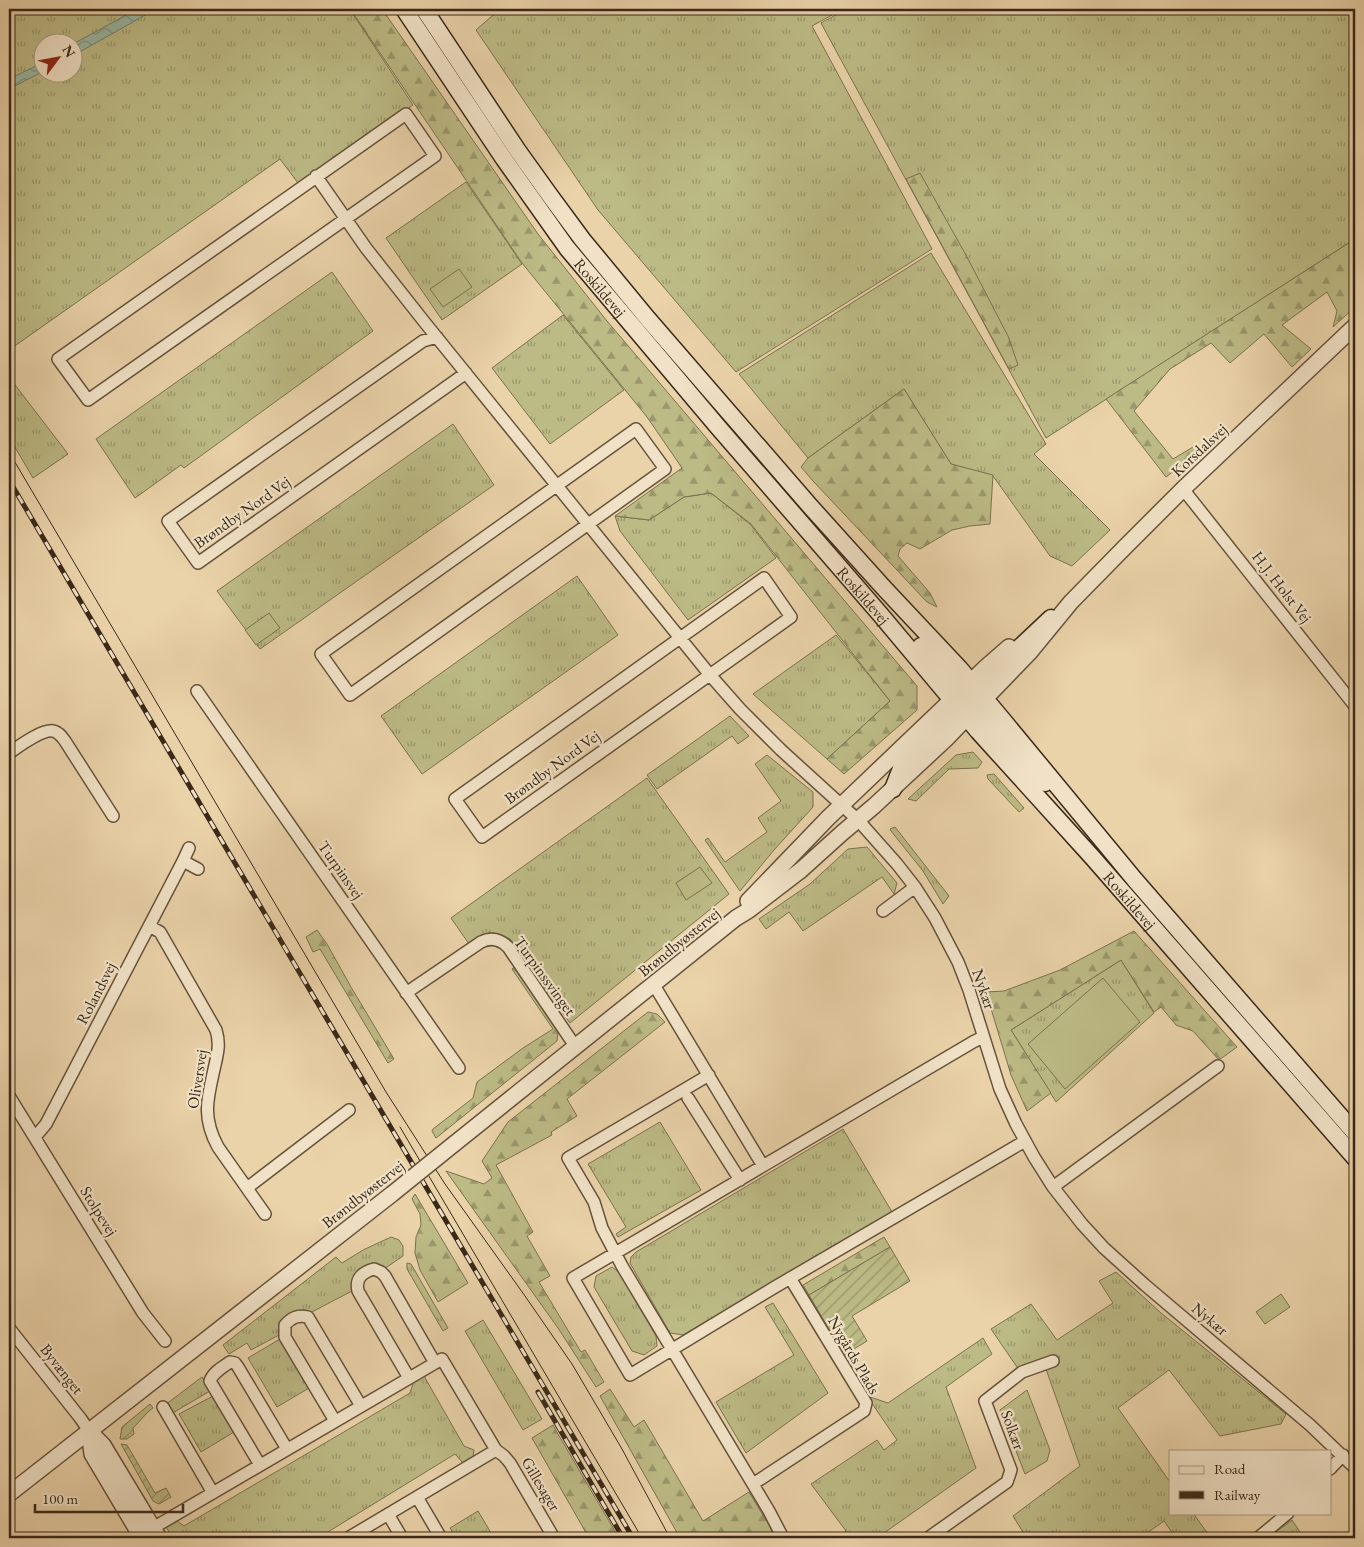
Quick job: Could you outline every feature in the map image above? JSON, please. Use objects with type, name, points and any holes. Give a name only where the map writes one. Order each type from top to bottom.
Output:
[{"type":"main road","name":"Roskildevej","points":[[404,9],[504,159],[567,248],[718,428],[880,614],[921,646],[1031,772],[1075,809],[1355,1133]]},
{"type":"main road","name":"Roskildevej","points":[[424,9],[518,151],[582,239],[648,319],[810,506],[968,701],[998,754],[1093,858],[1355,1158]]},
{"type":"main road","points":[[893,789],[902,766],[968,701],[984,681],[1051,618]]},
{"type":"street","points":[[406,114],[435,156],[88,400],[58,359],[316,176],[406,114]]},
{"type":"street","points":[[316,176],[366,248],[436,337],[710,675],[740,709],[781,750],[843,805]]},
{"type":"street","name":"Korsdalsvej","points":[[968,701],[1030,652],[1072,602],[1183,489],[1353,333]]},
{"type":"street","name":"Brøndby Nord Vej","points":[[436,337],[423,341],[168,521],[198,563],[466,373]]},
{"type":"street","points":[[636,429],[665,469],[588,524],[350,695],[321,654],[636,429]]},
{"type":"street","name":"H.J. Holst Vej","points":[[1183,489],[1355,706]]},
{"type":"street","name":"Brøndby Nord Vej","points":[[764,578],[791,617],[710,675],[482,837],[455,799],[764,578]]},
{"type":"street","name":"Korsdalsvej","points":[[1051,618],[1072,602]]},
{"type":"street","name":"Turpinsvej","points":[[197,691],[459,1068]]},
{"type":"street","name":"Brøndbyøstervej","points":[[736,918],[746,904],[828,818],[968,701]]},
{"type":"street","points":[[9,753],[43,732],[52,731],[59,734],[66,741],[113,816]]},
{"type":"street","name":"Brøndbyøstervej","points":[[9,1494],[392,1194],[736,918],[801,870],[893,789]]},
{"type":"street","name":"Nykær","points":[[843,805],[897,864],[915,887],[952,950],[968,990],[1000,1089],[1025,1140],[1054,1187],[1082,1224],[1104,1248],[1145,1285],[1310,1424],[1355,1468]]},
{"type":"street","name":"Rolandsvej","points":[[35,1137],[46,1124],[189,848]]},
{"type":"street","points":[[183,861],[198,869]]},
{"type":"street","points":[[883,911],[915,887]]},
{"type":"street","name":"Oliversvej","points":[[149,926],[160,932],[216,1030],[219,1040],[208,1098],[208,1124],[218,1147],[265,1214]]},
{"type":"street","name":"Turpinssvinget","points":[[406,993],[481,942],[490,939],[497,940],[508,946],[575,1046]]},
{"type":"street","points":[[654,985],[763,1166]]},
{"type":"street","points":[[983,1037],[573,1278],[630,1375],[790,1278],[1025,1140]]},
{"type":"street","points":[[1054,1187],[1218,1066]]},
{"type":"street","points":[[709,1075],[568,1158],[594,1202],[602,1228],[616,1253],[769,1511],[783,1538]]},
{"type":"street","name":"Stolpevej","points":[[9,1096],[143,1313],[165,1341]]},
{"type":"street","points":[[688,1098],[740,1180]]},
{"type":"street","points":[[247,1188],[349,1110]]},
{"type":"street","points":[[89,1431],[103,1445],[146,1536],[260,1465],[435,1363],[385,1276],[374,1269],[362,1274],[358,1278],[356,1286],[409,1378]]},
{"type":"street","name":"Nygårds Plads","points":[[753,1484],[864,1411],[866,1403],[790,1278]]},
{"type":"street","points":[[335,1422],[285,1337],[285,1325],[295,1317],[308,1317],[361,1406]]},
{"type":"street","name":"Byvænget","points":[[9,1328],[89,1431]]},
{"type":"street","name":"Gillesager","points":[[435,1363],[442,1359],[496,1450],[510,1463],[554,1538]]},
{"type":"street","name":"Solkær","points":[[928,1538],[1007,1482],[1011,1470],[985,1401],[1022,1372],[1053,1361]]},
{"type":"street","points":[[260,1465],[210,1381],[214,1374],[230,1362],[238,1367],[287,1450]]},
{"type":"street","points":[[163,1407],[214,1493]]},
{"type":"street","points":[[348,1538],[496,1450]]},
{"type":"street","points":[[1332,1467],[1343,1455]]},
{"type":"street","points":[[417,1497],[441,1538]]},
{"type":"street","points":[[388,1514],[402,1538]]},
{"type":"street","points":[[1258,1538],[1287,1514]]},
{"type":"green space","points":[[9,9],[354,9],[351,11],[413,105],[298,183],[280,159],[9,350]]},
{"type":"green space","points":[[382,9],[538,234],[607,321],[917,686],[917,710],[844,774],[827,759],[890,701],[751,524],[711,493],[684,497],[649,520],[615,516],[682,468],[647,417],[522,263],[351,10]]},
{"type":"green space","points":[[500,9],[843,9],[812,26],[932,249],[736,372],[598,210],[476,30]]},
{"type":"green space","points":[[847,9],[1355,9],[1355,239],[1046,438],[821,23]]},
{"type":"green space","points":[[920,173],[1008,336],[1018,365],[1009,369],[906,179]]},
{"type":"green space","points":[[466,182],[522,264],[442,320],[386,238]]},
{"type":"green space","points":[[1355,239],[1355,307],[1333,327],[1337,311],[1327,292],[1282,325],[1311,349],[1292,367],[1264,334],[1230,363],[1211,343],[1170,369],[1134,411],[1173,459],[1193,447],[1203,448],[1166,477],[1106,399]]},
{"type":"green space","points":[[931,253],[1046,444],[1034,454],[1110,530],[1072,566],[1050,556],[993,476],[951,464],[904,389],[808,458],[739,374]]},
{"type":"green space","points":[[459,269],[472,287],[443,307],[430,289]]},
{"type":"green space","points":[[332,272],[373,331],[184,468],[181,465],[135,498],[96,439]]},
{"type":"green space","points":[[563,315],[624,390],[550,444],[492,368]]},
{"type":"green space","points":[[9,377],[68,454],[33,478],[9,437]]},
{"type":"green space","points":[[904,389],[951,464],[993,475],[990,524],[952,530],[920,549],[907,543],[900,549],[898,556],[930,593],[937,607],[927,602],[801,467],[808,458]]},
{"type":"green space","points":[[453,424],[494,485],[260,649],[217,591]]},
{"type":"green space","points":[[711,493],[750,524],[776,558],[688,620],[620,531],[615,516],[649,520],[684,497]]},
{"type":"green space","points":[[577,576],[618,635],[422,774],[381,716]]},
{"type":"green space","points":[[269,613],[280,628],[256,645],[245,630]]},
{"type":"green space","points":[[836,635],[890,701],[827,759],[753,694]]},
{"type":"green space","points":[[730,716],[749,736],[738,744],[732,736],[657,789],[647,775]]},
{"type":"green space","points":[[973,752],[982,762],[978,768],[949,769],[916,801],[908,799],[956,755]]},
{"type":"green space","points":[[767,755],[813,792],[813,807],[740,891],[705,840],[708,838],[725,862],[767,832],[758,818],[781,801],[755,764]]},
{"type":"green space","points":[[994,774],[1024,808],[1019,812],[988,779],[987,775]]},
{"type":"green space","points":[[647,778],[729,894],[570,1023],[510,939],[498,934],[488,933],[469,944],[451,918]]},
{"type":"green space","points":[[895,827],[949,896],[943,904],[923,871],[891,831],[890,829]]},
{"type":"green space","points":[[867,847],[897,883],[894,894],[882,877],[803,931],[789,912],[766,929],[759,919],[810,884],[848,849]]},
{"type":"green space","points":[[700,867],[712,883],[686,900],[676,883]]},
{"type":"green space","points":[[317,930],[394,1059],[388,1063],[320,949],[313,952],[306,937]]},
{"type":"green space","points":[[1134,931],[1237,1047],[1219,1060],[1193,1031],[1176,1025],[1161,1007],[1154,1012],[1121,960],[1011,1030],[1051,1093],[1027,1111],[1011,1075],[986,992],[1004,991],[1060,970]]},
{"type":"green space","points":[[1121,960],[1154,1013],[1056,1102],[1011,1030]]},
{"type":"green space","points":[[514,967],[558,1032],[557,1041],[436,1138],[432,1131],[433,1129],[473,1098],[477,1082],[523,1048],[553,1029],[512,969]]},
{"type":"green space","points":[[1103,978],[1140,1022],[1065,1089],[1028,1044]]},
{"type":"green space","points":[[648,1012],[657,1014],[665,1022],[567,1099],[577,1116],[551,1132],[552,1135],[496,1165],[533,1232],[527,1236],[550,1276],[539,1282],[581,1352],[585,1350],[604,1382],[596,1387],[558,1328],[446,1171],[484,1184],[492,1178],[482,1161],[508,1122]]},
{"type":"green space","points":[[660,1122],[701,1190],[618,1237],[616,1234],[626,1227],[588,1164]]},
{"type":"green space","points":[[843,1129],[892,1212],[683,1335],[670,1333],[630,1263],[631,1257],[636,1252]]},
{"type":"green space","points":[[415,1194],[468,1283],[438,1302],[420,1270],[415,1253],[416,1237],[421,1225],[420,1214],[412,1199]]},
{"type":"green space","points":[[391,1237],[399,1240],[403,1246],[403,1256],[384,1269],[353,1282],[352,1291],[310,1313],[282,1321],[278,1331],[279,1335],[251,1350],[247,1343],[229,1354],[223,1345],[336,1257],[342,1263],[363,1250]]},
{"type":"green space","points":[[884,1237],[890,1247],[809,1295],[803,1285]]},
{"type":"green space","points":[[890,1247],[910,1281],[852,1316],[867,1341],[844,1355],[809,1295]]},
{"type":"green space","points":[[407,1263],[411,1264],[448,1328],[443,1331],[407,1269]]},
{"type":"green space","points":[[612,1267],[620,1273],[656,1336],[657,1346],[644,1355],[632,1351],[594,1287],[596,1276]]},
{"type":"green space","points":[[1116,1272],[1161,1313],[1286,1414],[1281,1424],[1220,1436],[1169,1370],[1118,1408],[1169,1481],[1169,1514],[1194,1514],[1211,1538],[1176,1538],[1164,1521],[1140,1538],[1024,1538],[1026,1537],[1013,1516],[1080,1466],[1046,1369],[1019,1370],[991,1329],[1031,1304],[1057,1340],[1113,1303],[1099,1281]]},
{"type":"green space","points":[[1281,1294],[1290,1307],[1265,1324],[1256,1312]]},
{"type":"green space","points":[[773,1303],[828,1393],[746,1453],[716,1402],[794,1355],[765,1307]]},
{"type":"green space","points":[[483,1320],[542,1419],[523,1430],[465,1331]]},
{"type":"green space","points":[[983,1338],[992,1354],[946,1387],[976,1468],[877,1538],[836,1538],[846,1531],[811,1484],[877,1440],[884,1450],[897,1440],[873,1405],[870,1397],[888,1403]]},
{"type":"green space","points":[[280,1339],[309,1388],[277,1407],[248,1358]]},
{"type":"green space","points":[[424,1376],[464,1446],[474,1450],[473,1457],[463,1463],[455,1454],[318,1538],[173,1538],[166,1527],[177,1521],[184,1526],[410,1393],[414,1381]]},
{"type":"green space","points":[[202,1377],[210,1391],[171,1414],[165,1405]]},
{"type":"green space","points":[[610,1389],[634,1427],[644,1420],[703,1521],[749,1492],[775,1538],[680,1538],[600,1396]]},
{"type":"green space","points":[[1027,1390],[1050,1450],[1047,1461],[1025,1474],[1000,1410]]},
{"type":"green space","points":[[213,1396],[234,1432],[201,1452],[179,1414]]},
{"type":"green space","points":[[150,1404],[153,1408],[133,1428],[134,1434],[127,1439],[120,1439],[122,1427]]},
{"type":"green space","points":[[553,1425],[619,1538],[589,1538],[532,1438]]},
{"type":"green space","points":[[121,1444],[127,1445],[155,1493],[166,1488],[171,1497],[159,1504],[153,1501]]},
{"type":"green space","points":[[478,1511],[494,1538],[456,1538],[450,1528]]},
{"type":"green space","points":[[1292,1520],[1304,1538],[1268,1538]]},
{"type":"water","points":[[135,9],[156,9],[82,51],[82,39]]},
{"type":"water","points":[[32,68],[32,77],[9,89],[9,79]]},
{"type":"tram line","points":[[9,452],[386,1092],[445,1184],[572,1364],[622,1449],[670,1538]]},
{"type":"tram line","points":[[400,1127],[642,1538]]},
{"type":"railway","points":[[9,480],[633,1538]]},
{"type":"railway","points":[[538,1392],[623,1538]]}]
